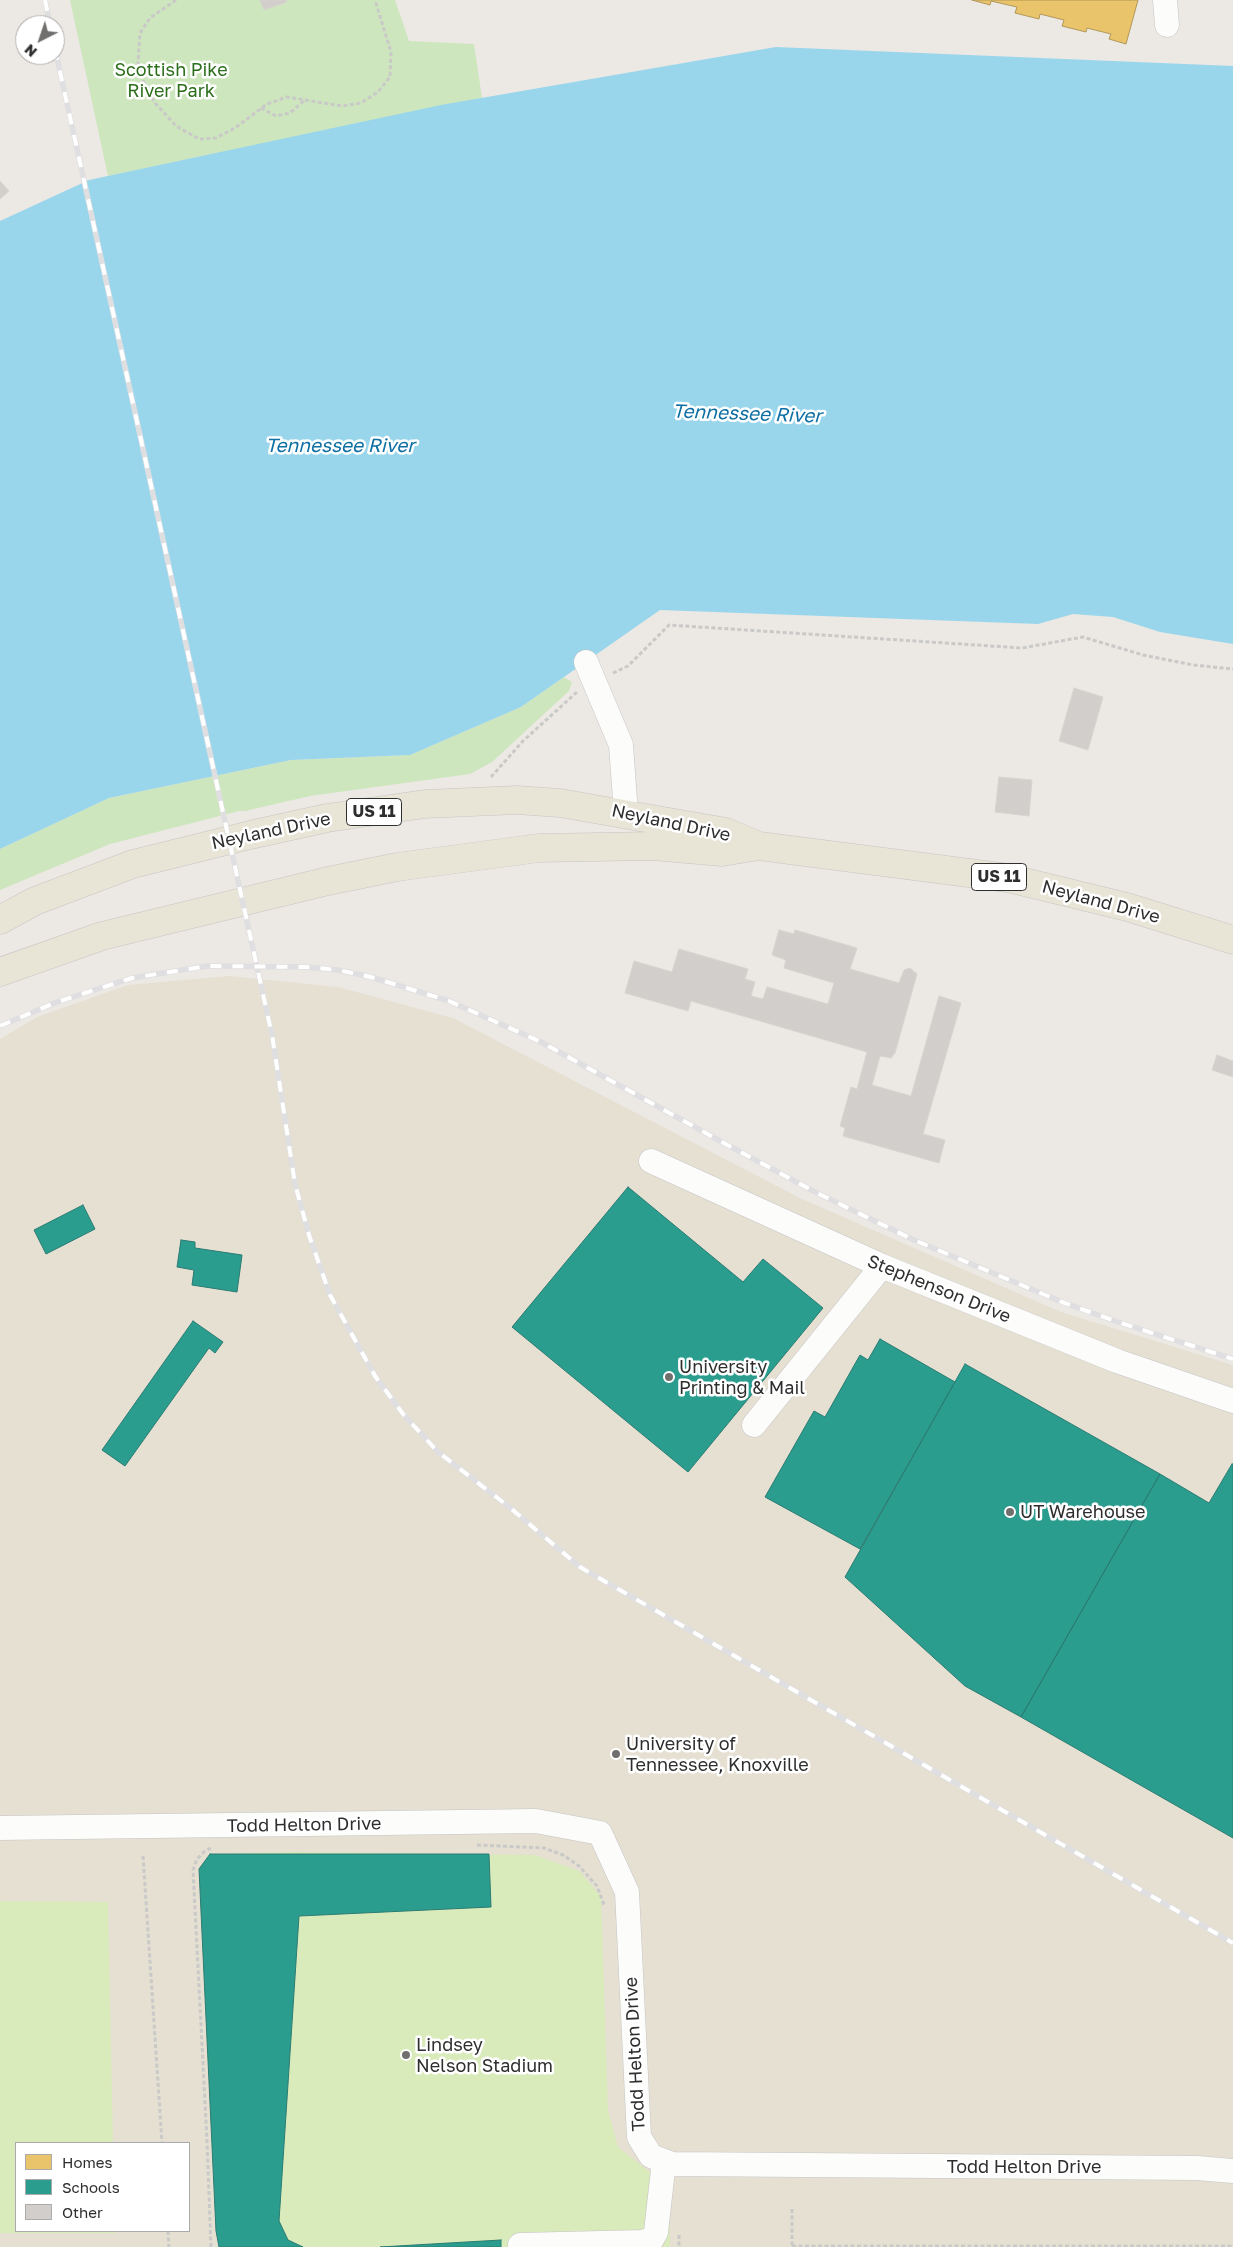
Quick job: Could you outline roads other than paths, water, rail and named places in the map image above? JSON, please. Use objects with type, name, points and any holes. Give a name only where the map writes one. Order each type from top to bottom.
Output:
[{"type":"main road","name":"Neyland Drive","points":[[0,920],[35,902],[133,864],[202,846],[327,818],[425,804],[517,800],[560,802],[726,832],[759,846],[1008,878],[1127,907],[1233,940]]},
{"type":"main road","name":"Neyland Drive","points":[[0,972],[102,936],[328,881],[397,867],[539,848],[644,846],[722,852],[759,846]]},
{"type":"street","points":[[1165,0],[1167,25]]},
{"type":"street","points":[[586,662],[621,745],[626,814]]},
{"type":"street","name":"Stephenson Drive","points":[[651,1160],[882,1266],[1117,1361],[1233,1401]]},
{"type":"street","points":[[754,1424],[882,1266]]},
{"type":"street","name":"Todd Helton Drive","points":[[0,1828],[536,1821],[600,1833],[627,1892],[639,2137],[651,2156],[672,2164],[1197,2168],[1233,2171]]},
{"type":"street","points":[[520,2245],[642,2242],[652,2240],[656,2232],[664,2161]]},
{"type":"water","name":"Tennessee River","points":[[776,47],[1233,66],[1233,644],[1160,632],[1113,617],[1073,614],[1038,624],[660,610],[521,707],[410,755],[291,760],[109,798],[0,849],[0,221],[89,180],[441,105]]},
{"type":"railway","points":[[45,0],[48,15]]},
{"type":"railway","points":[[59,65],[272,1035],[295,1184],[309,1235],[330,1295],[375,1376],[403,1414],[438,1452],[508,1506],[580,1567],[1233,1943]]},
{"type":"railway","points":[[0,1026],[57,1002],[132,978],[207,966],[306,967],[338,970],[371,977],[449,1001],[541,1042],[817,1193],[914,1240],[1062,1302],[1233,1359]]},
{"type":"place","name":"University Printing & Mail","points":[[669,1377]]},
{"type":"place","name":"UT Warehouse","points":[[1010,1512]]},
{"type":"place","name":"University of Tennessee, Knoxville","points":[[616,1754]]},
{"type":"place","name":"Lindsey Nelson Stadium","points":[[406,2055]]},
{"type":"park label","name":"Scottish Pike River Park","points":[[171,80]]}]
